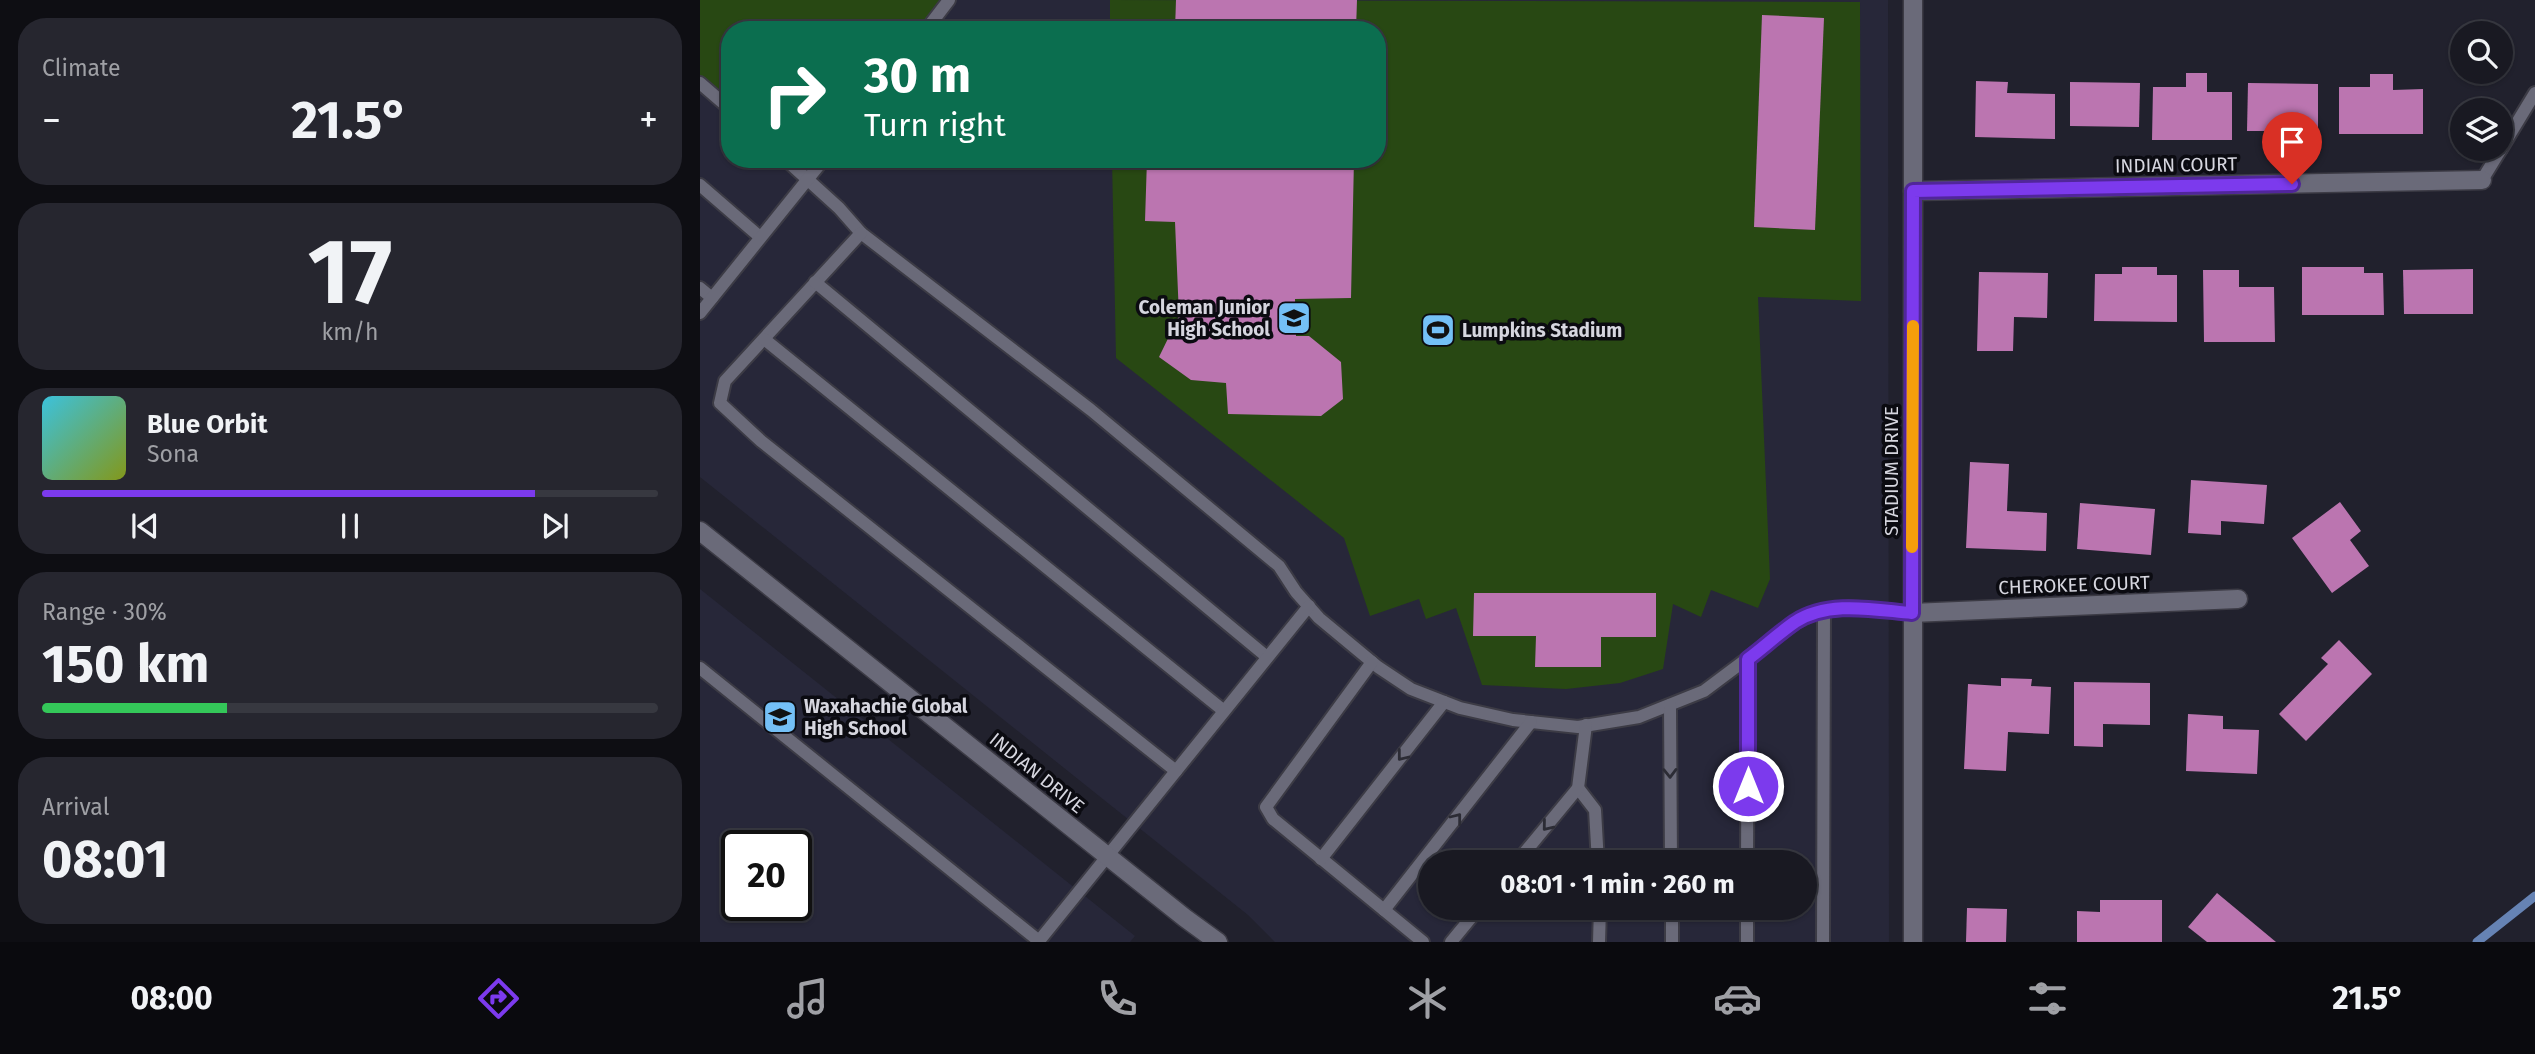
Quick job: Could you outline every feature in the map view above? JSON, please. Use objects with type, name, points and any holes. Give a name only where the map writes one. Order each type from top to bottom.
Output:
[{"type":"street","name":"STADIUM DRIVE","points":[[1913,0],[1913,942]]},
{"type":"street","name":"INDIAN COURT","points":[[1913,191],[2482,180]]},
{"type":"street","name":"INDIAN DRIVE","points":[[700,531],[1218,942]]},
{"type":"street","name":"CHEROKEE COURT","points":[[1912,613],[2238,599]]},
{"type":"lane","points":[[933,21],[949,0]]},
{"type":"lane","points":[[700,83],[721,102]]},
{"type":"lane","points":[[2513,129],[2535,93]]},
{"type":"lane","points":[[2482,180],[2494,161]]},
{"type":"lane","points":[[794,168],[839,208],[861,233],[1091,410],[1279,566],[1296,592],[1319,618],[1372,662],[1411,689],[1461,708],[1531,722],[1586,726],[1639,717],[1704,691],[1796,622],[1815,613],[1849,607],[1912,613]]},
{"type":"lane","points":[[700,313],[817,168]]},
{"type":"lane","points":[[700,185],[760,237]]},
{"type":"lane","points":[[861,233],[725,381],[720,403],[761,441],[1176,771]]},
{"type":"lane","points":[[815,282],[1268,657]]},
{"type":"lane","points":[[700,288],[712,298]]},
{"type":"lane","points":[[764,338],[1224,711]]},
{"type":"lane","points":[[700,668],[1039,941],[1308,606]]},
{"type":"lane","points":[[1823,942],[1824,611]]},
{"type":"lane","points":[[1747,850],[1748,659]]},
{"type":"lane","points":[[1372,662],[1266,807],[1273,819],[1423,942]]},
{"type":"lane","points":[[1321,859],[1444,702]]},
{"type":"lane","points":[[1670,705],[1671,850]]},
{"type":"lane","points":[[1384,910],[1531,722]]},
{"type":"lane","points":[[1527,850],[1578,788],[1586,726]]},
{"type":"lane","points":[[1578,788],[1595,810],[1597,850]]},
{"type":"lane","points":[[1451,942],[1469,920]]},
{"type":"lane","points":[[1599,942],[1600,920]]},
{"type":"lane","points":[[1672,920],[1672,942]]},
{"type":"lane","points":[[1747,920],[1747,942]]},
{"type":"shaded area","name":"Coleman Junior High School","points":[[700,0],[1888,0],[1889,942],[1275,942],[1248,915],[700,477]]},
{"type":"shaded area","name":"Waxahachie Global High School","points":[[700,589],[1135,936],[1130,942],[700,942]]},
{"type":"green space","points":[[700,0],[945,0],[928,21],[721,21],[721,105],[700,88]]},
{"type":"green space","name":"Lumpkins Stadium","points":[[1110,0],[1860,2],[1861,301],[1758,297],[1770,579],[1758,608],[1711,590],[1701,617],[1673,604],[1663,669],[1620,683],[1566,689],[1482,685],[1456,608],[1426,619],[1419,599],[1370,616],[1344,538],[1116,358],[1112,168],[1386,168],[1386,21],[1110,21]]},
{"type":"building","points":[[1176,0],[1357,0],[1356,21],[1175,21]]},
{"type":"building","points":[[1762,15],[1824,18],[1815,230],[1754,227]]},
{"type":"building","points":[[2186,73],[2207,73],[2207,92],[2232,92],[2232,140],[2152,140],[2153,87],[2186,87]]},
{"type":"building","points":[[2370,74],[2393,74],[2393,90],[2423,89],[2423,134],[2339,134],[2339,87],[2370,87]]},
{"type":"building","points":[[1976,81],[2008,82],[2007,93],[2055,94],[2055,139],[1975,137]]},
{"type":"building","points":[[2070,82],[2140,83],[2139,127],[2070,126]]},
{"type":"building","points":[[2248,83],[2318,84],[2318,131],[2247,131]]},
{"type":"building","points":[[1147,168],[1354,168],[1351,298],[1295,299],[1296,336],[1309,336],[1341,362],[1343,399],[1321,416],[1228,414],[1226,383],[1191,380],[1159,357],[1179,316],[1175,222],[1145,221]]},
{"type":"building","points":[[2122,267],[2157,267],[2157,275],[2177,275],[2177,322],[2094,321],[2095,274],[2122,274]]},
{"type":"building","points":[[2302,267],[2364,267],[2364,273],[2383,273],[2384,315],[2302,315]]},
{"type":"building","points":[[2473,269],[2473,314],[2404,314],[2403,270]]},
{"type":"building","points":[[2203,270],[2239,270],[2239,287],[2274,287],[2275,342],[2204,342]]},
{"type":"building","points":[[1979,272],[2048,273],[2047,318],[2014,317],[2013,351],[1977,351]]},
{"type":"building","points":[[1970,462],[2009,464],[2007,511],[2047,513],[2046,551],[1966,548]]},
{"type":"building","points":[[2191,480],[2267,485],[2264,524],[2221,521],[2221,535],[2188,533]]},
{"type":"building","points":[[2340,502],[2361,531],[2350,540],[2369,566],[2332,593],[2292,538]]},
{"type":"building","points":[[2080,503],[2155,509],[2151,555],[2077,549]]},
{"type":"building","points":[[1474,593],[1656,593],[1656,637],[1601,637],[1601,667],[1535,667],[1536,636],[1473,636]]},
{"type":"building","points":[[2339,640],[2372,674],[2306,741],[2279,714],[2328,664],[2321,658]]},
{"type":"building","points":[[2001,678],[2032,679],[2031,686],[2051,687],[2049,734],[2008,732],[2006,771],[1964,769],[1968,684],[2001,686]]},
{"type":"building","points":[[2074,682],[2150,683],[2150,725],[2103,724],[2103,747],[2074,746]]},
{"type":"building","points":[[2188,714],[2223,716],[2223,729],[2259,730],[2257,774],[2186,771]]},
{"type":"building","points":[[2217,893],[2276,942],[2207,942],[2188,927]]},
{"type":"building","points":[[2100,900],[2162,900],[2162,942],[2077,942],[2077,911],[2100,912]]},
{"type":"building","points":[[1967,908],[2007,909],[2006,942],[1966,942]]},
{"type":"waterway","points":[[2477,942],[2535,896]]},
{"type":"slow traffic","points":[[1912,547],[1913,326]]},
{"type":"place","name":"Coleman Junior High School","points":[[1294,318]]},
{"type":"place","name":"Lumpkins Stadium","points":[[1438,330]]},
{"type":"place","name":"Waxahachie Global High School","points":[[780,717]]},
{"type":"route","points":[[1748,786],[1748,659],[1796,622],[1815,613],[1849,607],[1912,613],[1913,191],[2292,184]]}]
